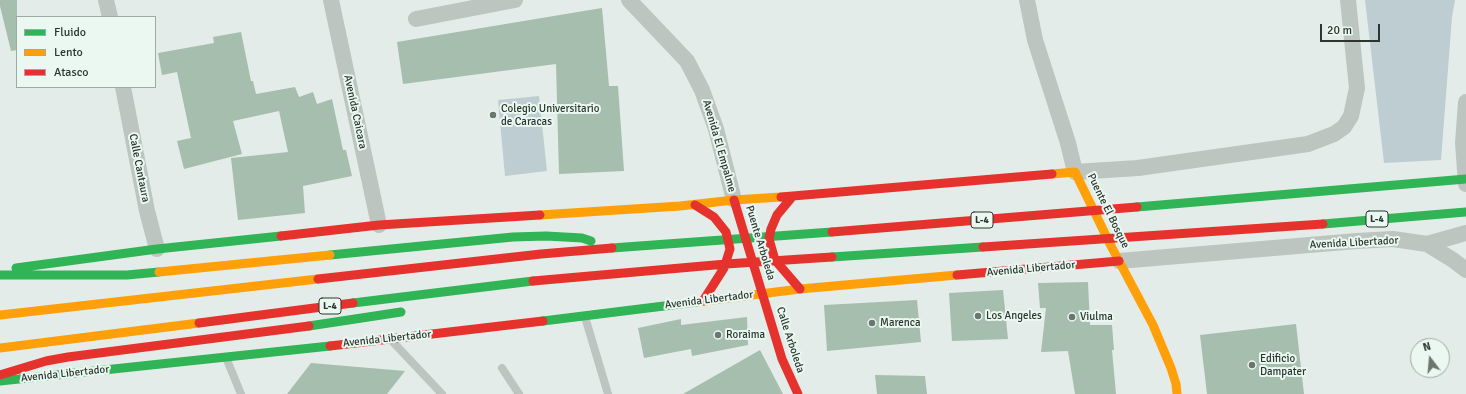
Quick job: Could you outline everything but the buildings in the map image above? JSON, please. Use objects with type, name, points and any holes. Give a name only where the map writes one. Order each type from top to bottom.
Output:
[{"type":"main road","points":[[0,270],[157,249],[379,225],[695,204],[735,204],[792,197],[1077,176]]},
{"type":"main road","name":"Puente El Bosque","points":[[1077,176],[1111,246],[1154,325],[1171,368],[1176,384],[1177,394]]},
{"type":"main road","name":"L-4","points":[[0,315],[541,254],[1020,217],[1466,179]]},
{"type":"main road","points":[[792,197],[777,215],[771,229],[769,239],[778,266],[800,289]]},
{"type":"main road","points":[[695,204],[716,219],[726,232],[730,249],[727,263],[703,301]]},
{"type":"main road","name":"Puente Arboleda","points":[[735,204],[763,293]]},
{"type":"main road","name":"Avenida Libertador","points":[[0,348],[547,279],[661,269],[1288,227],[1466,212]]},
{"type":"main road","name":"L-4","points":[[0,275],[128,275],[513,237],[546,236],[582,238],[617,248]]},
{"type":"main road","name":"Avenida Libertador","points":[[0,381],[390,339],[800,289],[1119,261]]},
{"type":"main road","name":"L-4","points":[[550,289],[661,269]]},
{"type":"main road","name":"Calle Arboleda","points":[[763,293],[782,359],[798,394]]},
{"type":"main road","name":"L-4","points":[[0,375],[46,360],[345,321],[408,311]]},
{"type":"street","points":[[106,0],[110,16]]},
{"type":"street","name":"Avenida Caicara","points":[[331,0],[379,225]]},
{"type":"street","points":[[416,19],[515,0]]},
{"type":"street","name":"Avenida El Empalme","points":[[629,0],[687,62],[698,83],[716,129],[735,204]]},
{"type":"street","points":[[1027,0],[1035,40],[1077,176],[1308,144],[1334,134],[1344,127],[1351,116],[1357,88],[1348,0]]},
{"type":"street","name":"Calle Cantaura","points":[[123,88],[147,211],[157,249]]},
{"type":"street","points":[[1466,102],[1463,143],[1466,184]]},
{"type":"street","name":"Avenida Libertador","points":[[1119,261],[1393,239],[1427,244],[1466,233]]},
{"type":"street","points":[[1427,244],[1466,270]]},
{"type":"lane","points":[[585,316],[608,394]]},
{"type":"lane","points":[[390,339],[442,394]]},
{"type":"lane","points":[[226,357],[242,394]]},
{"type":"lane","points":[[502,368],[519,394]]},
{"type":"shaded area","points":[[1365,0],[1455,0],[1452,17],[1441,160],[1384,163]]},
{"type":"shaded area","points":[[539,96],[547,171],[505,176],[498,100]]},
{"type":"traffic: fast","points":[[1137,207],[1466,179]]},
{"type":"traffic: fast","points":[[1323,224],[1466,212]]},
{"type":"traffic: fast","points":[[612,248],[832,232]]},
{"type":"traffic: fast","points":[[16,268],[157,249],[281,236]]},
{"type":"traffic: fast","points":[[330,255],[513,237],[546,236],[582,238],[591,241]]},
{"type":"traffic: fast","points":[[832,257],[983,247]]},
{"type":"traffic: fast","points":[[0,275],[127,275],[159,272]]},
{"type":"traffic: fast","points":[[353,303],[533,281]]},
{"type":"traffic: fast","points":[[543,321],[696,302]]},
{"type":"traffic: fast","points":[[309,326],[401,312]]},
{"type":"traffic: fast","points":[[0,381],[330,346]]},
{"type":"traffic: slow","points":[[1052,174],[1075,172],[1111,246],[1153,325],[1171,368],[1176,384],[1177,394]]},
{"type":"traffic: slow","points":[[540,215],[680,206],[781,197]]},
{"type":"traffic: slow","points":[[159,272],[330,255]]},
{"type":"traffic: slow","points":[[696,302],[800,289],[957,275]]},
{"type":"traffic: slow","points":[[0,315],[318,279]]},
{"type":"traffic: slow","points":[[0,348],[199,323]]},
{"type":"traffic: jam","points":[[781,197],[1052,174]]},
{"type":"traffic: jam","points":[[792,197],[777,215],[771,229],[769,239],[775,260],[800,289]]},
{"type":"traffic: jam","points":[[734,200],[782,359],[798,394]]},
{"type":"traffic: jam","points":[[695,205],[714,217],[726,232],[730,249],[724,268],[703,301]]},
{"type":"traffic: jam","points":[[832,232],[1137,207]]},
{"type":"traffic: jam","points":[[281,236],[379,225],[540,215]]},
{"type":"traffic: jam","points":[[983,247],[1323,224]]},
{"type":"traffic: jam","points":[[318,279],[541,254],[612,248]]},
{"type":"traffic: jam","points":[[533,281],[726,264],[832,257]]},
{"type":"traffic: jam","points":[[957,275],[1119,261]]},
{"type":"traffic: jam","points":[[199,323],[353,303]]},
{"type":"traffic: jam","points":[[330,346],[543,321]]},
{"type":"traffic: jam","points":[[0,375],[46,361],[68,357],[309,326]]},
{"type":"place","name":"Colegio Universitario de Caracas","points":[[493,115]]},
{"type":"place","name":"Los Angeles","points":[[978,316]]},
{"type":"place","name":"Viulma","points":[[1072,317]]},
{"type":"place","name":"Marenca","points":[[872,323]]},
{"type":"place","name":"Roraima","points":[[718,335]]},
{"type":"place","name":"Edificio Dampater","points":[[1252,365]]}]
